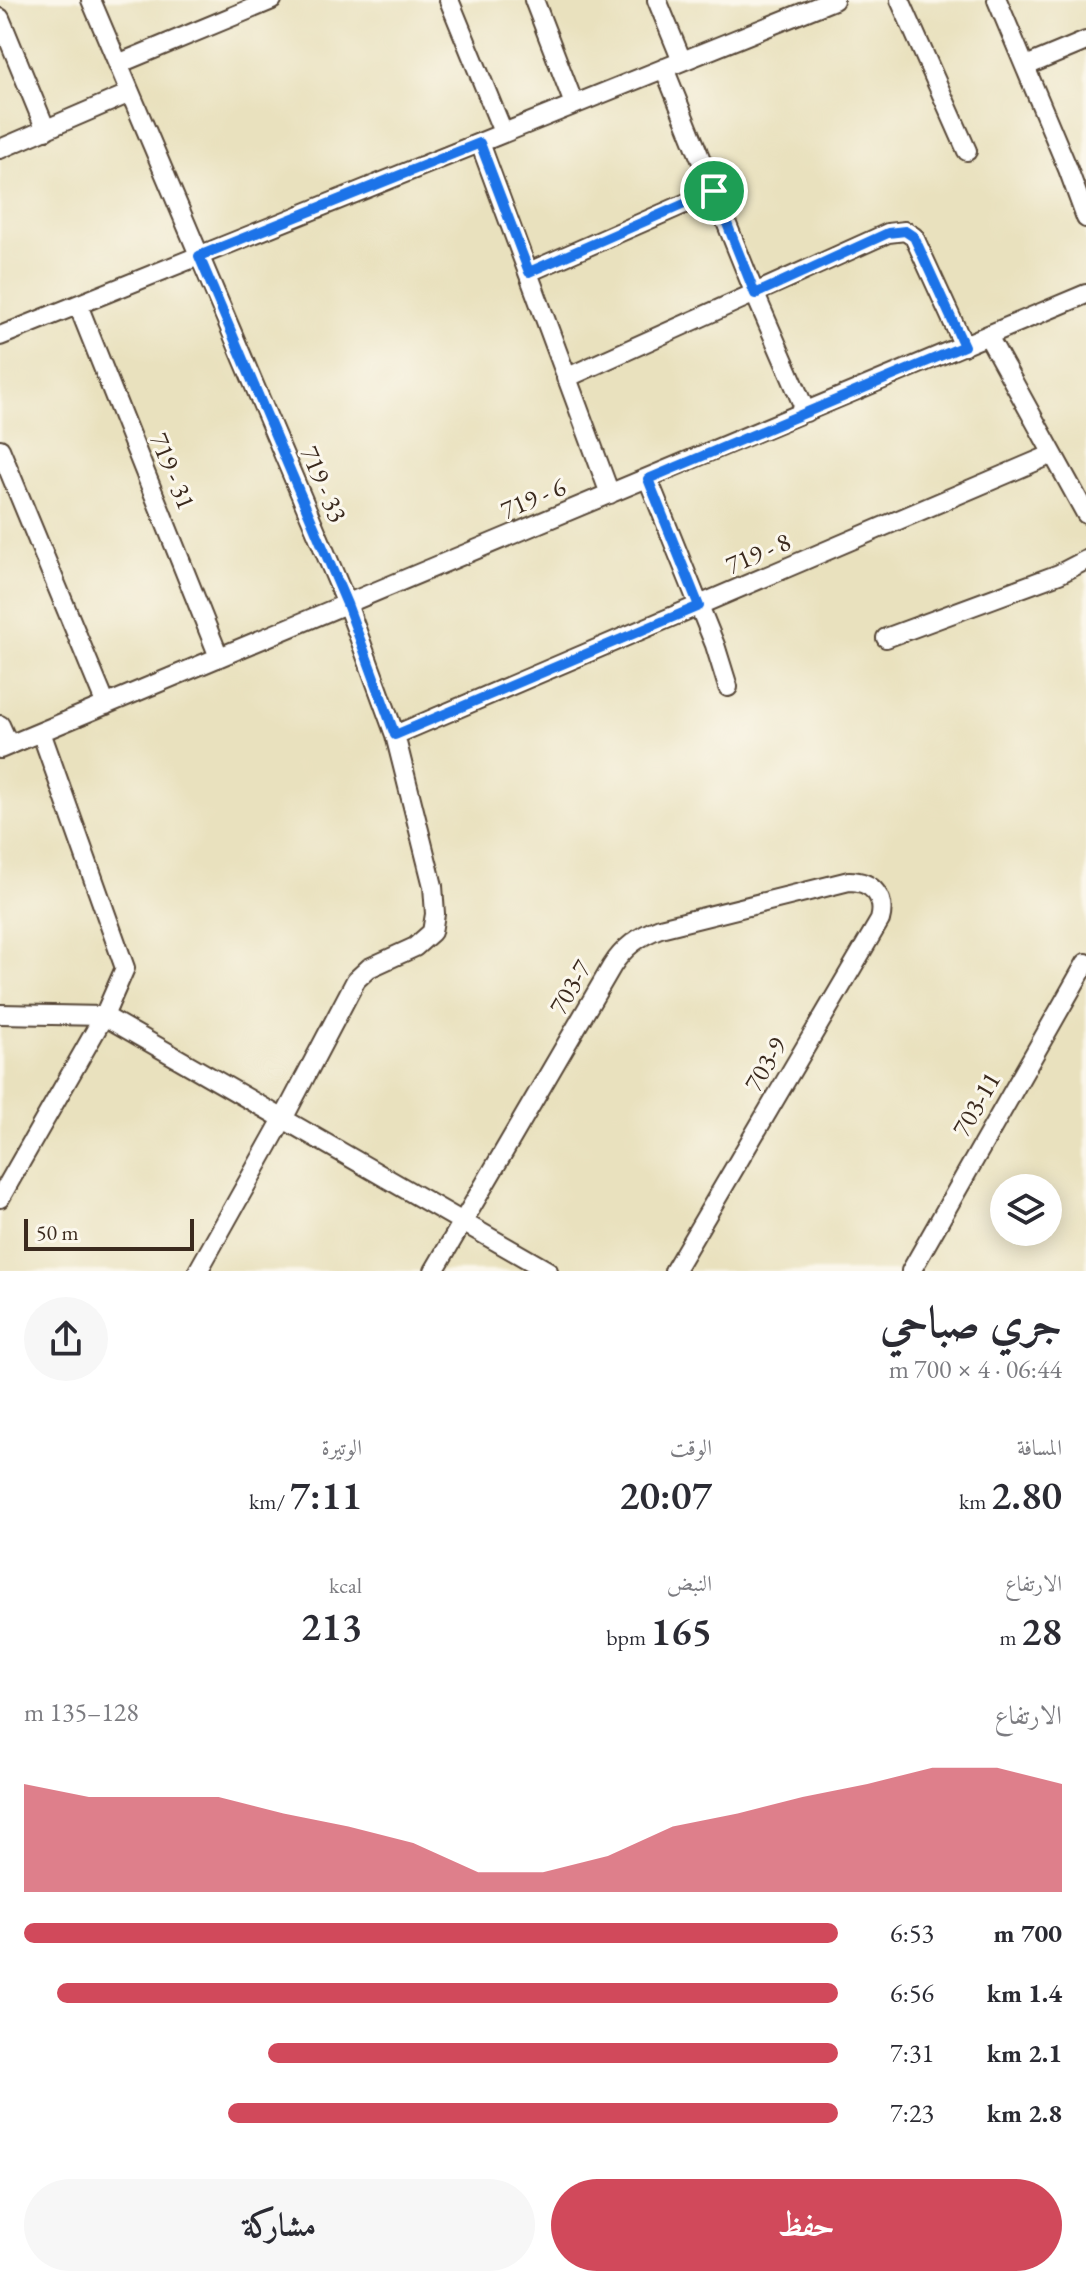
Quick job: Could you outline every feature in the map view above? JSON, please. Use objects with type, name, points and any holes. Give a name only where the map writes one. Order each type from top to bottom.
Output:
[{"type":"street","name":"719 - 33","points":[[91,0],[347,604],[395,735],[433,886],[435,914],[432,932],[415,947],[369,968],[356,980],[283,1119]]},
{"type":"street","points":[[118,64],[272,0]]},
{"type":"street","points":[[449,0],[503,132]]},
{"type":"street","points":[[534,0],[574,104]]},
{"type":"street","points":[[657,0],[673,65],[714,191],[806,412]]},
{"type":"street","points":[[0,336],[834,0]]},
{"type":"street","points":[[900,0],[967,151]]},
{"type":"street","points":[[997,0],[1086,218]]},
{"type":"street","points":[[0,18],[46,130]]},
{"type":"street","points":[[1026,66],[1086,41]]},
{"type":"street","points":[[0,149],[130,93]]},
{"type":"street","points":[[480,143],[610,494]]},
{"type":"street","points":[[1068,169],[1086,161]]},
{"type":"street","points":[[529,272],[714,191]]},
{"type":"street","points":[[566,378],[888,233],[905,231],[914,237],[964,346]]},
{"type":"street","name":"719 - 6","points":[[5,747],[1086,294]]},
{"type":"street","name":"719 - 31","points":[[78,305],[219,657]]},
{"type":"street","points":[[988,336],[1086,514]]},
{"type":"street","points":[[0,449],[106,705]]},
{"type":"street","name":"719 - 8","points":[[395,735],[1053,454]]},
{"type":"street","points":[[648,479],[715,645],[728,687]]},
{"type":"street","points":[[886,638],[1059,574],[1086,560]]},
{"type":"street","points":[[0,725],[5,747]]},
{"type":"street","points":[[0,1198],[104,1016],[125,968],[41,732]]},
{"type":"street","name":"703-7","points":[[434,1271],[612,966],[628,946],[660,928],[849,881],[866,884]]},
{"type":"street","name":"703-9","points":[[674,1271],[880,920],[882,903],[879,895],[866,884]]},
{"type":"street","name":"703-11","points":[[911,1271],[1086,963]]},
{"type":"street","points":[[0,1014],[104,1016],[548,1271]]},
{"type":"street","points":[[198,1271],[283,1119]]},
{"type":"route","points":[[480,143],[529,272],[714,191],[755,294],[888,233],[905,231],[914,237],[964,346],[648,479],[699,606],[395,735],[347,604],[199,256],[480,143]]}]
